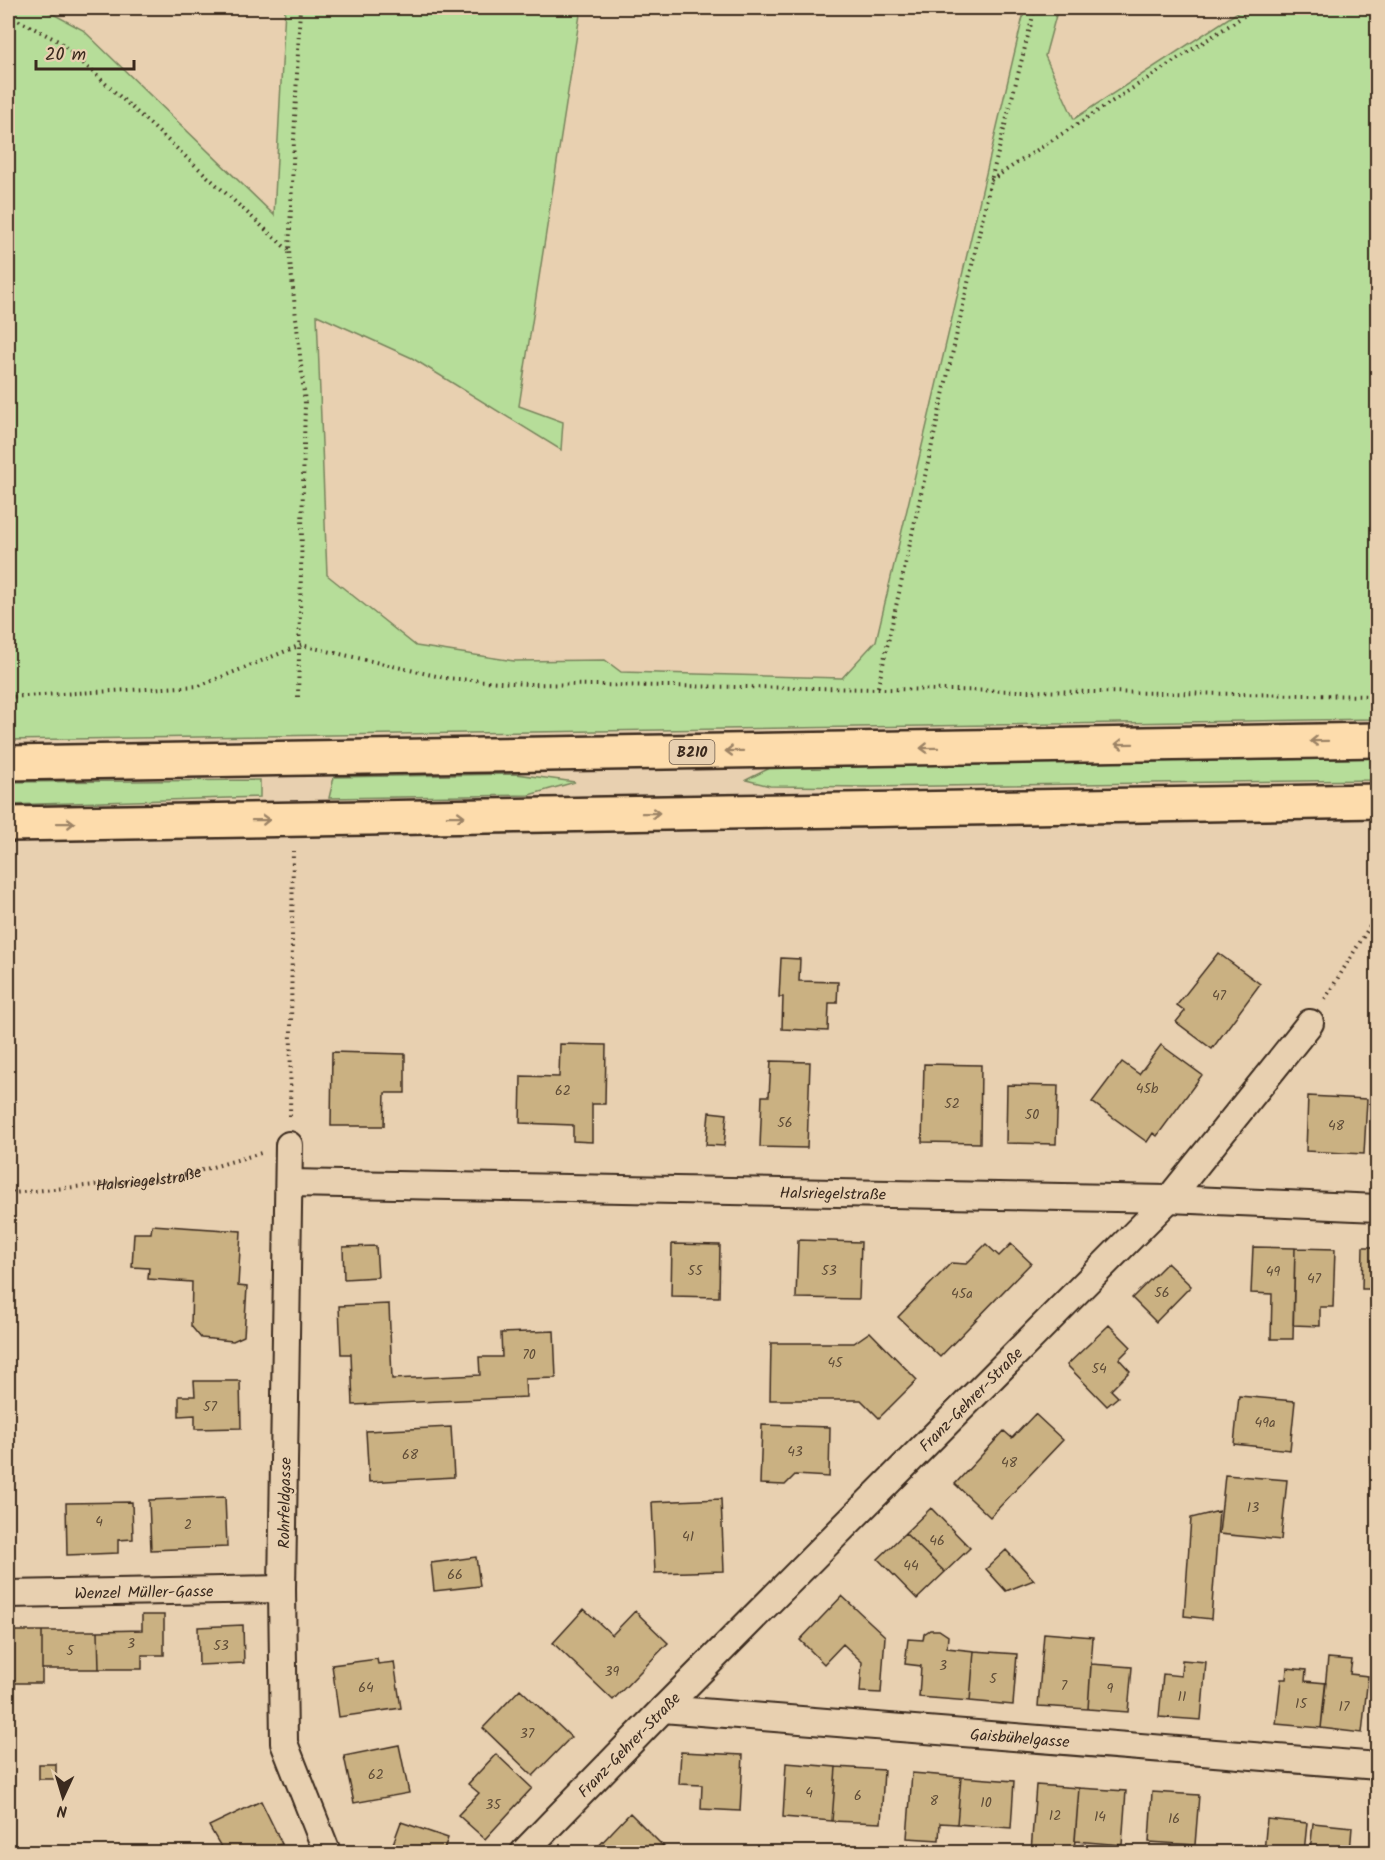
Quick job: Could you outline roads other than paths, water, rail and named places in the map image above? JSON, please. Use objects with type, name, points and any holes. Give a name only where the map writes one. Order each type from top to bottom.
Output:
[{"type":"main road","name":"B210","points":[[8,763],[1377,740]]},
{"type":"main road","points":[[8,824],[1377,801]]},
{"type":"street","name":"Franz-Gehrer-Straße","points":[[524,1852],[1169,1199],[1310,1023]]},
{"type":"street","name":"Rohrfeldgasse","points":[[289,1145],[282,1589],[284,1743],[327,1852]]},
{"type":"street","name":"Halsriegelstraße","points":[[289,1183],[1169,1199],[1377,1208]]},
{"type":"street","name":"Wenzel Müller-Gasse","points":[[8,1594],[282,1589]]},
{"type":"street","name":"Gaisbühelgasse","points":[[663,1709],[1377,1766]]}]
